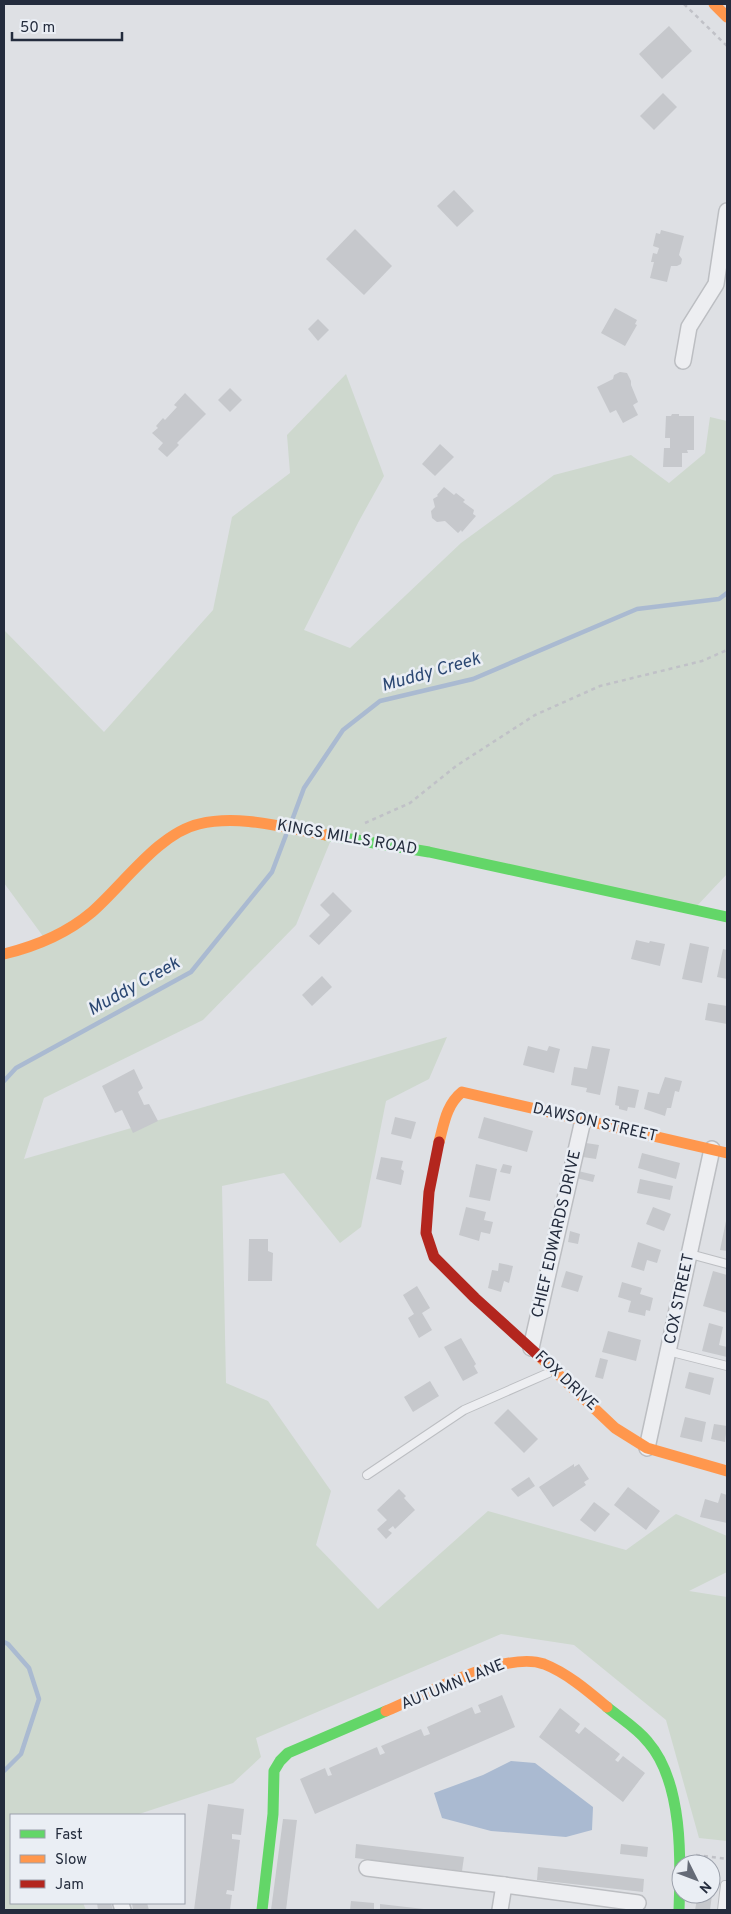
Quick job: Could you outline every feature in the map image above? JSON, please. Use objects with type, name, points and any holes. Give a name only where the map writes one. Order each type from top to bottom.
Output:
[{"type":"street","points":[[714,4],[727,18]]},
{"type":"street","points":[[683,361],[689,327],[716,284],[727,211]]},
{"type":"street","name":"KINGS MILLS ROAD","points":[[4,954],[38,945],[63,934],[97,908],[151,854],[175,834],[185,828],[222,820],[245,821],[428,852],[727,917]]},
{"type":"street","name":"DAWSON STREET","points":[[431,1250],[426,1233],[426,1213],[435,1158],[448,1109],[462,1092],[720,1151]]},
{"type":"street","name":"CHIEF EDWARDS DRIVE","points":[[531,1348],[583,1120]]},
{"type":"street","name":"COX STREET","points":[[647,1448],[690,1254],[720,1151]]},
{"type":"street","name":"FOX DRIVE","points":[[431,1250],[434,1257],[475,1298],[615,1428],[647,1448],[727,1471]]},
{"type":"street","name":"AUTUMN LANE","points":[[262,1910],[273,1814],[274,1771],[288,1753],[479,1672],[510,1662],[532,1661],[553,1667],[562,1673],[648,1742],[658,1754],[665,1769],[671,1791],[680,1853],[679,1910]]},
{"type":"street","points":[[367,1868],[638,1903]]},
{"type":"street","points":[[500,1910],[504,1885]]},
{"type":"lane","points":[[690,1254],[727,1264]]},
{"type":"lane","points":[[668,1351],[727,1366]]},
{"type":"lane","points":[[368,1475],[464,1410],[554,1370]]},
{"type":"lane","points":[[722,1910],[725,1885]]},
{"type":"path","points":[[684,4],[727,46]]},
{"type":"path","points":[[357,826],[410,804],[456,766],[535,714],[600,686],[702,661],[727,650]]},
{"type":"path","points":[[680,1853],[727,1859]]},
{"type":"shaded area","points":[[346,374],[384,476],[304,630],[350,648],[461,543],[554,475],[631,455],[669,483],[705,453],[710,417],[727,421],[727,874],[694,909],[333,835],[296,925],[203,1020],[44,1098],[24,1159],[447,1037],[429,1079],[386,1101],[361,1227],[340,1243],[284,1173],[222,1186],[226,1383],[268,1401],[331,1491],[316,1545],[378,1609],[488,1511],[626,1550],[676,1514],[727,1536],[727,1572],[689,1591],[727,1597],[727,1841],[699,1838],[666,1720],[574,1645],[501,1634],[256,1738],[261,1757],[233,1783],[139,1814],[10,1814],[10,1904],[83,1904],[86,1910],[4,1910],[4,951],[45,939],[4,883],[4,630],[104,732],[213,610],[232,517],[290,473],[287,435]]},
{"type":"water","points":[[511,1761],[535,1763],[593,1807],[592,1830],[566,1837],[491,1831],[442,1818],[434,1793],[483,1775]]},
{"type":"building","points":[[669,26],[692,51],[662,79],[639,54]]},
{"type":"building","points":[[663,93],[677,107],[654,130],[640,116]]},
{"type":"building","points":[[454,190],[474,211],[457,227],[437,206]]},
{"type":"building","points":[[355,229],[392,266],[364,295],[326,259]]},
{"type":"building","points":[[661,230],[684,236],[679,255],[682,259],[681,264],[671,266],[667,282],[650,278],[654,262],[651,262],[653,253],[657,254],[659,248],[653,246],[656,233],[660,234]]},
{"type":"building","points":[[615,308],[637,320],[635,324],[637,325],[625,346],[601,333]]},
{"type":"building","points":[[318,319],[329,330],[318,341],[308,329]]},
{"type":"building","points":[[620,372],[627,373],[638,402],[633,405],[638,415],[623,423],[616,410],[610,413],[597,387],[613,379],[614,375]]},
{"type":"building","points":[[230,388],[242,400],[230,412],[218,400]]},
{"type":"building","points":[[185,393],[206,414],[177,443],[179,445],[167,457],[158,449],[163,443],[152,433],[158,428],[156,426],[163,418],[165,420],[177,407],[174,405]]},
{"type":"building","points":[[672,414],[694,416],[694,450],[687,450],[688,453],[682,453],[682,467],[663,467],[664,448],[670,448],[670,438],[665,438],[666,416],[671,416]]},
{"type":"building","points":[[440,444],[454,457],[435,476],[422,464]]},
{"type":"building","points":[[444,487],[454,495],[456,493],[465,500],[463,502],[474,510],[473,514],[476,516],[462,532],[461,530],[458,533],[445,521],[437,522],[432,518],[431,511],[435,507],[433,499],[438,496]]},
{"type":"building","points":[[333,892],[352,911],[319,945],[309,936],[330,915],[320,905]]},
{"type":"building","points":[[636,940],[665,944],[660,966],[631,959]]},
{"type":"building","points":[[690,943],[709,947],[702,983],[682,979]]},
{"type":"building","points":[[723,949],[727,950],[727,979],[717,977]]},
{"type":"building","points":[[322,976],[332,987],[312,1006],[302,995]]},
{"type":"building","points":[[708,1003],[727,1006],[727,1024],[705,1020]]},
{"type":"building","points":[[528,1046],[547,1051],[549,1046],[560,1049],[554,1073],[523,1065]]},
{"type":"building","points":[[592,1046],[610,1049],[600,1095],[586,1092],[587,1088],[571,1085],[574,1067],[587,1069]]},
{"type":"building","points":[[134,1069],[143,1088],[138,1092],[144,1105],[149,1104],[158,1121],[133,1133],[122,1110],[115,1113],[102,1086]]},
{"type":"building","points":[[665,1077],[682,1081],[679,1092],[675,1091],[671,1108],[667,1108],[665,1116],[644,1109],[648,1092],[659,1094]]},
{"type":"building","points":[[618,1086],[639,1090],[635,1108],[628,1107],[627,1111],[619,1109],[619,1106],[615,1105]]},
{"type":"building","points":[[395,1117],[416,1122],[411,1139],[391,1134]]},
{"type":"building","points":[[484,1117],[533,1131],[527,1152],[478,1138]]},
{"type":"building","points":[[586,1143],[599,1145],[596,1159],[583,1157]]},
{"type":"building","points":[[642,1153],[680,1163],[676,1179],[638,1168]]},
{"type":"building","points":[[381,1157],[403,1161],[401,1169],[404,1171],[401,1185],[376,1179]]},
{"type":"building","points":[[476,1164],[497,1169],[490,1201],[469,1197]]},
{"type":"building","points":[[503,1164],[512,1166],[510,1174],[500,1172]]},
{"type":"building","points":[[578,1171],[595,1175],[593,1182],[576,1178]]},
{"type":"building","points":[[640,1179],[673,1186],[670,1200],[637,1193]]},
{"type":"building","points":[[466,1207],[486,1212],[484,1220],[493,1222],[490,1234],[481,1232],[479,1241],[459,1235]]},
{"type":"building","points":[[653,1207],[671,1214],[664,1231],[646,1224]]},
{"type":"building","points":[[727,1221],[727,1251],[720,1250]]},
{"type":"building","points":[[570,1231],[580,1234],[578,1244],[568,1242]]},
{"type":"building","points":[[249,1239],[268,1239],[268,1251],[273,1253],[272,1281],[248,1281]]},
{"type":"building","points":[[638,1242],[661,1250],[657,1263],[647,1260],[644,1271],[631,1267]]},
{"type":"building","points":[[499,1263],[513,1266],[509,1283],[504,1281],[501,1292],[488,1288],[492,1270],[498,1271]]},
{"type":"building","points":[[566,1271],[583,1276],[578,1292],[561,1287]]},
{"type":"building","points":[[713,1271],[727,1275],[727,1313],[703,1306]]},
{"type":"building","points":[[622,1282],[642,1288],[640,1294],[653,1298],[650,1311],[646,1310],[645,1316],[628,1312],[631,1301],[618,1297]]},
{"type":"building","points":[[417,1286],[430,1308],[422,1313],[432,1330],[419,1338],[408,1318],[414,1314],[403,1295]]},
{"type":"building","points":[[709,1323],[723,1327],[719,1345],[727,1347],[727,1357],[702,1351]]},
{"type":"building","points":[[608,1331],[641,1340],[636,1361],[602,1352]]},
{"type":"building","points":[[461,1338],[476,1364],[474,1366],[478,1373],[463,1381],[444,1347]]},
{"type":"building","points":[[600,1358],[608,1360],[603,1379],[595,1377]]},
{"type":"building","points":[[689,1372],[714,1378],[710,1395],[685,1388]]},
{"type":"building","points":[[430,1381],[439,1396],[413,1412],[404,1397]]},
{"type":"building","points":[[508,1409],[538,1439],[524,1453],[494,1423]]},
{"type":"building","points":[[685,1417],[706,1422],[702,1442],[680,1437]]},
{"type":"building","points":[[714,1424],[727,1426],[725,1442],[711,1439]]},
{"type":"building","points":[[574,1464],[574,1467],[579,1464],[589,1479],[584,1482],[586,1485],[553,1507],[539,1487]]},
{"type":"building","points":[[529,1477],[535,1486],[518,1497],[511,1489]]},
{"type":"building","points":[[628,1487],[660,1511],[646,1530],[614,1505]]},
{"type":"building","points":[[399,1489],[415,1510],[395,1529],[393,1526],[388,1530],[392,1533],[386,1539],[377,1529],[387,1520],[377,1510]]},
{"type":"building","points":[[721,1493],[727,1495],[727,1523],[700,1517],[705,1499],[718,1503]]},
{"type":"building","points":[[594,1502],[610,1514],[595,1532],[580,1520]]},
{"type":"building","points":[[502,1695],[515,1727],[315,1814],[300,1779],[325,1768],[328,1776],[332,1775],[329,1768],[377,1747],[380,1755],[385,1753],[381,1746],[421,1729],[424,1736],[430,1734],[427,1727],[472,1707],[475,1714],[481,1712],[478,1705]]},
{"type":"building","points":[[560,1708],[580,1724],[575,1731],[579,1734],[585,1727],[620,1754],[615,1760],[618,1762],[623,1756],[645,1773],[623,1802],[539,1737]]},
{"type":"building","points":[[208,1804],[244,1809],[241,1835],[232,1834],[232,1839],[240,1840],[234,1891],[227,1890],[226,1894],[232,1895],[230,1910],[194,1910]]},
{"type":"building","points":[[283,1819],[297,1820],[286,1910],[271,1910]]},
{"type":"building","points":[[356,1844],[464,1857],[462,1871],[355,1858]]},
{"type":"building","points":[[621,1844],[648,1847],[647,1857],[620,1854]]},
{"type":"building","points":[[538,1867],[644,1879],[643,1892],[537,1880]]},
{"type":"building","points":[[351,1901],[374,1903],[374,1910],[350,1910]]},
{"type":"building","points":[[97,1904],[111,1904],[113,1910],[98,1910]]},
{"type":"building","points":[[132,1904],[147,1904],[149,1910],[133,1910]]},
{"type":"building","points":[[380,1904],[424,1909],[424,1910],[380,1910]]},
{"type":"building","points":[[696,1904],[711,1904],[710,1910],[695,1910]]},
{"type":"waterway","name":"Muddy Creek","points":[[291,823],[304,788],[343,730],[380,701],[473,679],[637,609],[719,599],[727,593]]},
{"type":"waterway","name":"Muddy Creek","points":[[4,1081],[16,1068],[191,972],[272,872],[286,835]]},
{"type":"waterway","name":"Muddy Creek","points":[[4,1642],[29,1668],[39,1699],[21,1754],[4,1771]]},
{"type":"traffic: fast","points":[[326,835],[429,852],[727,917]]},
{"type":"traffic: fast","points":[[607,1707],[644,1737],[659,1759],[668,1778],[674,1800],[679,1845],[679,1910]]},
{"type":"traffic: fast","points":[[262,1910],[273,1814],[274,1771],[280,1761],[288,1753],[386,1711]]},
{"type":"traffic: slow","points":[[714,4],[727,17]]},
{"type":"traffic: slow","points":[[4,954],[51,938],[72,927],[104,901],[142,861],[184,829],[215,821],[246,821],[326,835]]},
{"type":"traffic: slow","points":[[439,1142],[449,1109],[462,1092],[727,1153]]},
{"type":"traffic: slow","points":[[540,1357],[615,1428],[647,1448],[727,1471]]},
{"type":"traffic: slow","points":[[386,1711],[442,1685],[487,1668],[528,1661],[544,1664],[561,1672],[607,1707]]},
{"type":"traffic: jam","points":[[439,1142],[429,1192],[426,1233],[434,1257],[475,1298],[540,1357]]}]
